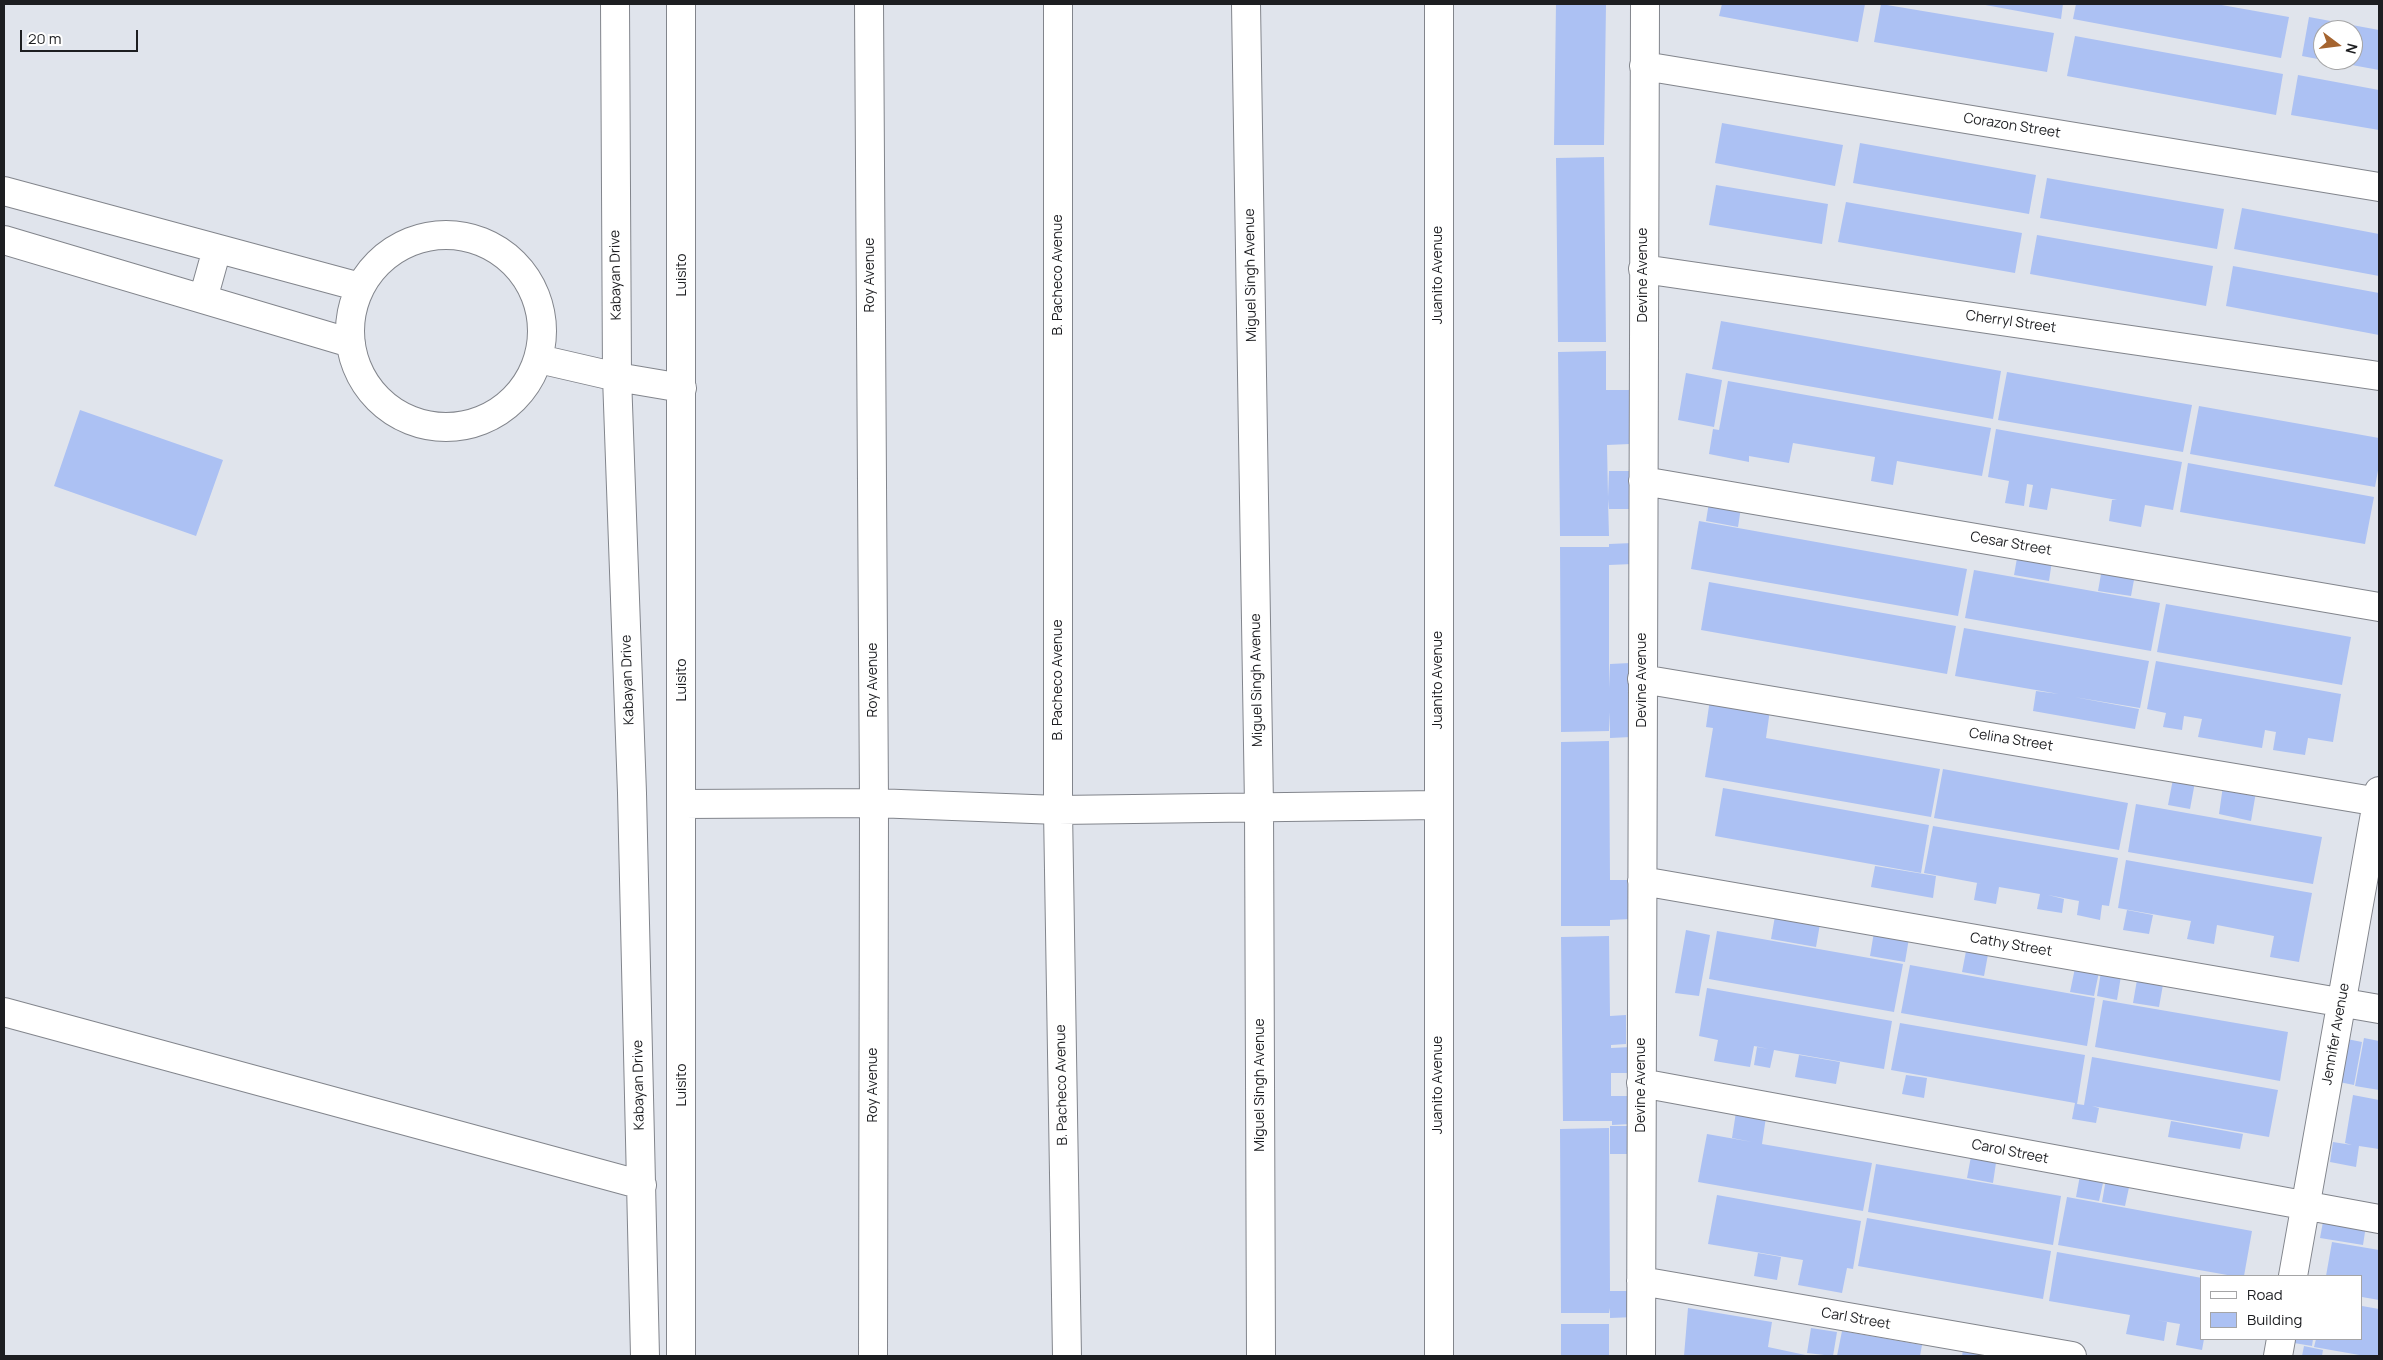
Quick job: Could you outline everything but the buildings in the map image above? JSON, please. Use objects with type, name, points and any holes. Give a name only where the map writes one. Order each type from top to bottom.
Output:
[{"type":"street","name":"Kabayan Drive","points":[[615,4],[617,377],[632,792],[642,1184],[644,1356]]},
{"type":"street","name":"Luisito","points":[[681,4],[681,1356]]},
{"type":"street","name":"Roy Avenue","points":[[869,4],[874,804],[873,1356]]},
{"type":"street","name":"B. Pacheco Avenue","points":[[1058,4],[1058,810],[1067,1356]]},
{"type":"street","name":"Miguel Singh Avenue","points":[[1246,4],[1259,806],[1260,1356]]},
{"type":"street","name":"Juanito Avenue","points":[[1439,4],[1439,1356]]},
{"type":"street","name":"Devine Avenue","points":[[1641,1356],[1645,4]]},
{"type":"street","name":"Corazon Street","points":[[1644,66],[2379,187]]},
{"type":"street","points":[[4,191],[360,287]]},
{"type":"street","points":[[463,235],[500,250],[529,280],[542,319],[539,359],[524,388],[500,411],[470,425],[438,428],[406,419],[379,401],[360,374],[351,343],[350,324],[360,287],[386,255],[422,237],[463,235]]},
{"type":"street","points":[[4,240],[351,343]]},
{"type":"street","points":[[203,299],[217,249]]},
{"type":"street","name":"Cherryl Street","points":[[1644,269],[2379,376]]},
{"type":"street","points":[[539,359],[617,377],[682,388]]},
{"type":"street","name":"Cesar Street","points":[[1643,480],[2379,608]]},
{"type":"street","name":"Celina Street","points":[[1642,679],[2379,798]]},
{"type":"street","name":"Jennifer Avenue","points":[[2293,1275],[2379,798]]},
{"type":"street","points":[[682,804],[874,804],[1058,810],[1438,804]]},
{"type":"street","name":"Cathy Street","points":[[1642,881],[2379,1009]]},
{"type":"street","points":[[4,1012],[642,1184]]},
{"type":"street","name":"Carol Street","points":[[1641,1083],[2305,1207],[2379,1219]]},
{"type":"street","name":"Carl Street","points":[[1641,1281],[2072,1356]]},
{"type":"street","points":[[2278,1356],[2281,1340]]}]
